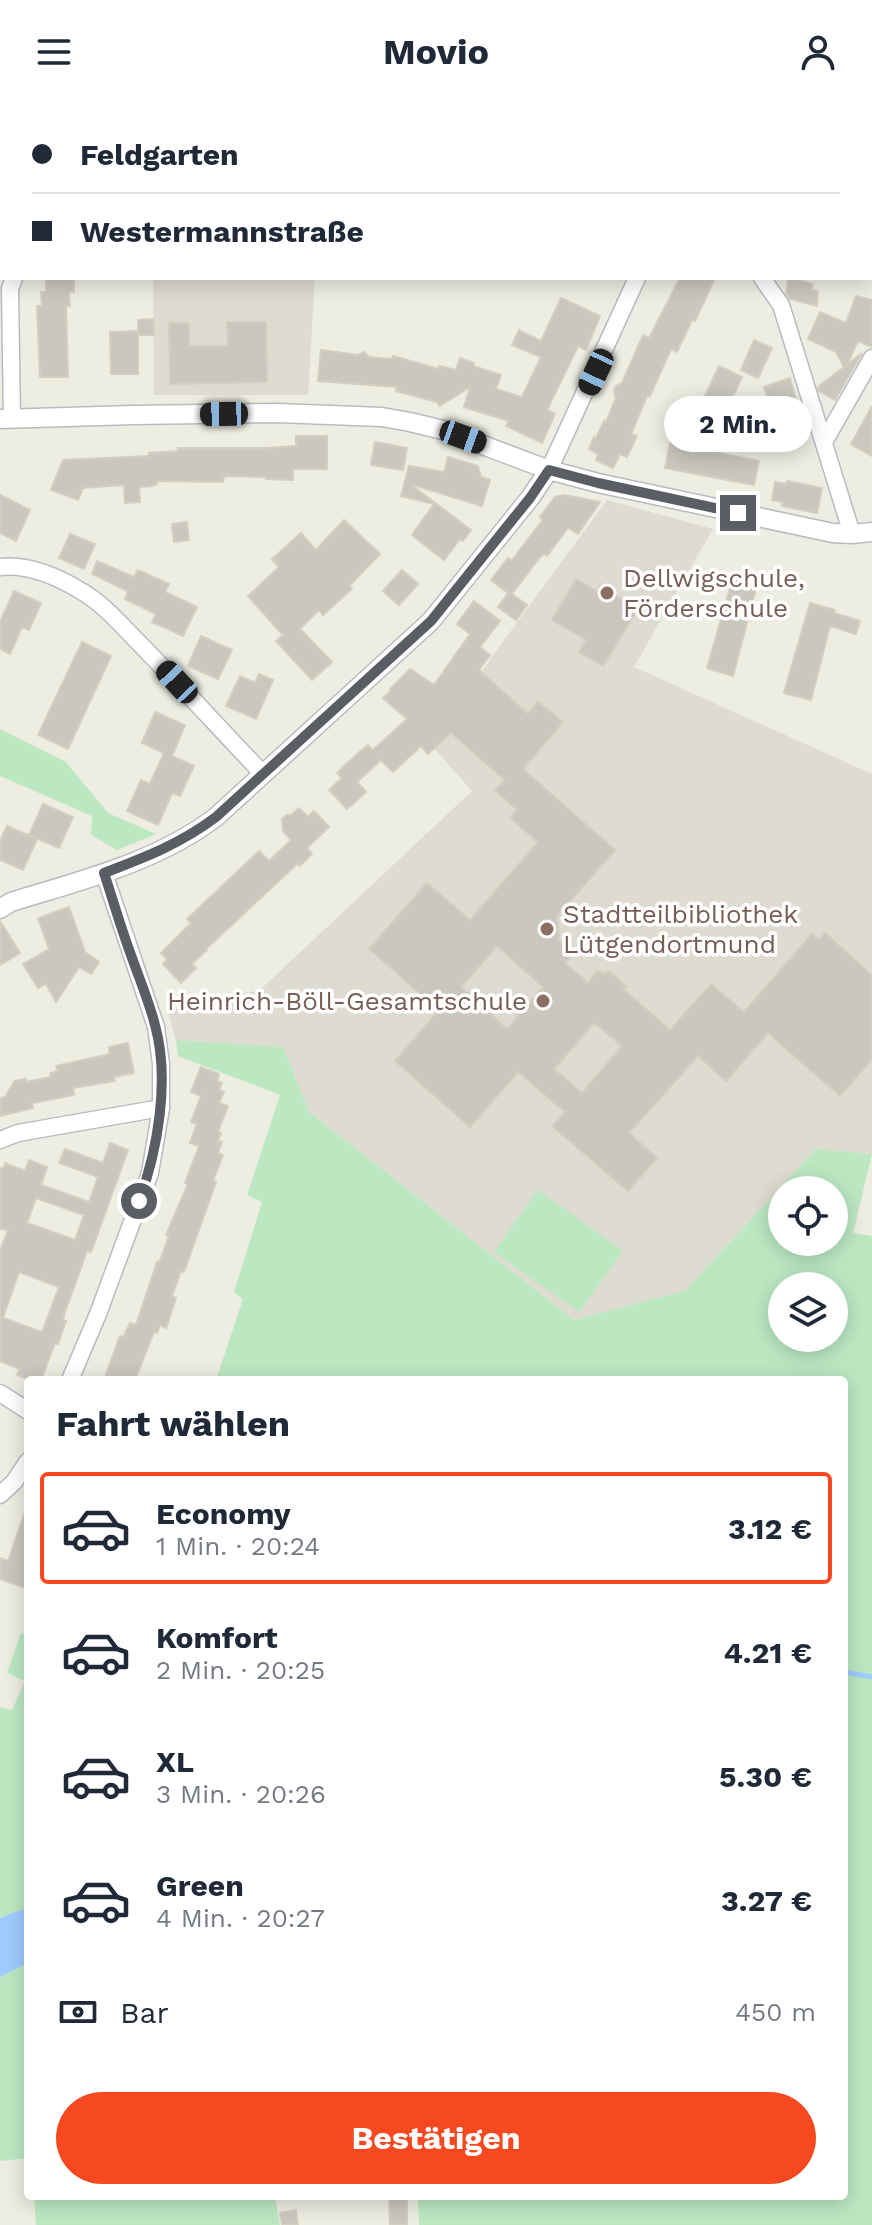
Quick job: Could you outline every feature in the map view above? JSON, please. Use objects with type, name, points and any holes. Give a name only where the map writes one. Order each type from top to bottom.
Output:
[{"type":"street","points":[[13,280],[10,289],[6,419],[277,413],[382,417],[443,430],[549,470],[598,483],[822,531],[872,532]]},
{"type":"street","points":[[0,909],[11,902],[154,854],[197,831],[431,621],[549,470],[636,280]]},
{"type":"street","points":[[763,280],[781,305],[852,534]]},
{"type":"street","points":[[824,442],[872,358]]},
{"type":"street","points":[[0,567],[30,569],[62,581],[97,602],[263,774]]},
{"type":"street","points":[[72,1376],[150,1173],[161,1108],[161,1064],[156,1027],[104,873]]},
{"type":"street","points":[[0,1140],[18,1133],[161,1108]]},
{"type":"street","points":[[0,1393],[24,1408]]},
{"type":"street","points":[[0,1495],[24,1467]]},
{"type":"shaded area","points":[[153,280],[315,280],[308,395],[154,395]]},
{"type":"shaded area","name":"Heinrich-Böll-Gesamtschule","points":[[607,500],[713,529],[634,667],[872,774],[872,1154],[816,1149],[791,1176],[768,1176],[768,1201],[685,1291],[574,1320],[309,1112],[283,1047],[176,1040],[168,1011],[260,990],[472,791],[432,746],[491,658]]},
{"type":"green space","points":[[0,729],[66,762],[108,813],[156,834],[117,850],[91,835],[92,816],[0,776]]},
{"type":"green space","points":[[176,1040],[283,1047],[309,1112],[574,1320],[685,1291],[768,1201],[768,1256],[848,1256],[848,1176],[791,1176],[816,1149],[872,1154],[853,1233],[872,1236],[872,2225],[419,2225],[418,2200],[848,2200],[848,1376],[217,1376],[243,1299],[234,1292],[262,1202],[247,1195],[280,1095],[178,1056]]},
{"type":"green space","points":[[538,1190],[623,1251],[579,1312],[494,1252]]},
{"type":"green space","points":[[21,1633],[24,1634],[24,1681],[7,1673]]},
{"type":"green space","points":[[24,1683],[24,1909],[0,1918],[0,1707],[12,1710]]},
{"type":"green space","points":[[24,1965],[24,2158],[0,2161],[0,1977]]},
{"type":"green space","points":[[34,2200],[276,2200],[280,2225],[36,2225]]},
{"type":"water","points":[[24,1909],[24,1965],[0,1977],[0,1918]]},
{"type":"building","points":[[46,280],[74,280],[74,292],[69,292],[70,306],[66,306],[68,377],[40,377],[37,306],[42,306],[41,292],[46,292]]},
{"type":"building","points":[[679,280],[714,280],[695,321],[692,320],[677,352],[671,349],[650,396],[647,396],[631,434],[637,436],[627,457],[620,454],[613,468],[596,460],[598,454],[589,449],[606,422],[616,398],[616,386],[622,383],[643,335],[649,338]]},
{"type":"building","points":[[788,280],[813,284],[811,290],[818,291],[817,306],[790,299],[786,293]]},
{"type":"building","points":[[856,296],[872,300],[872,347],[858,341],[847,365],[862,353],[835,400],[819,391],[818,387],[844,367],[836,352],[808,339],[820,312],[846,323]]},
{"type":"building","points":[[561,298],[600,316],[586,350],[578,346],[547,410],[555,414],[542,443],[506,426],[509,421],[464,407],[470,387],[440,406],[437,402],[396,391],[397,387],[318,381],[321,350],[358,355],[364,352],[369,357],[392,359],[393,356],[439,369],[439,366],[456,370],[460,358],[474,363],[473,366],[501,375],[496,389],[522,397],[541,357],[512,345],[519,330],[541,341]]},
{"type":"building","points":[[153,319],[154,335],[138,335],[138,320]]},
{"type":"building","points":[[227,322],[266,322],[267,382],[170,384],[169,323],[189,323],[189,346],[228,346]]},
{"type":"building","points":[[138,331],[138,374],[111,374],[110,332]]},
{"type":"building","points":[[754,340],[772,348],[758,378],[741,370]]},
{"type":"building","points":[[719,366],[742,377],[727,409],[704,398]]},
{"type":"building","points":[[790,378],[806,437],[793,441],[786,416],[774,419],[764,387]]},
{"type":"building","points":[[748,406],[761,412],[750,433],[736,431]]},
{"type":"building","points":[[872,406],[872,456],[851,444]]},
{"type":"building","points":[[296,436],[327,436],[327,469],[293,469],[293,480],[224,476],[223,482],[157,481],[152,486],[139,487],[140,502],[125,503],[124,485],[83,488],[78,500],[51,490],[63,460],[149,456],[149,453],[178,451],[178,448],[296,446]]},
{"type":"building","points":[[375,442],[407,448],[403,470],[371,465]]},
{"type":"building","points":[[670,443],[759,461],[754,485],[665,468]]},
{"type":"building","points":[[448,457],[478,466],[481,477],[490,480],[482,506],[410,484],[471,530],[444,560],[412,535],[434,504],[401,496],[409,466],[444,472]]},
{"type":"building","points":[[787,481],[822,488],[817,513],[782,506],[783,502],[772,500],[775,482],[786,484]]},
{"type":"building","points":[[0,495],[30,510],[16,541],[0,533]]},
{"type":"building","points":[[564,495],[600,502],[578,534],[568,528],[547,556],[544,554],[540,557],[512,594],[527,605],[516,620],[498,607],[508,593],[491,580],[508,558],[511,561],[543,520],[540,517],[555,497]]},
{"type":"building","points":[[344,520],[380,554],[349,586],[352,589],[323,615],[319,610],[300,629],[332,662],[312,680],[276,641],[283,635],[248,596],[279,567],[272,559],[301,533],[316,550]]},
{"type":"building","points":[[187,522],[189,540],[174,542],[172,524]]},
{"type":"building","points":[[70,534],[95,544],[84,569],[59,558]]},
{"type":"building","points":[[97,561],[134,577],[138,570],[169,584],[165,592],[197,607],[183,636],[152,622],[156,614],[125,599],[128,591],[92,574]]},
{"type":"building","points":[[402,570],[418,584],[399,605],[383,591]]},
{"type":"building","points":[[733,578],[757,585],[733,676],[707,668]]},
{"type":"building","points":[[576,579],[597,591],[600,586],[638,609],[603,666],[579,652],[586,640],[552,620]]},
{"type":"building","points":[[14,591],[41,603],[29,630],[22,627],[10,654],[0,649],[0,622]]},
{"type":"building","points":[[474,601],[500,621],[480,647],[490,655],[479,670],[528,714],[538,702],[563,722],[523,769],[615,850],[557,916],[559,940],[574,953],[565,963],[588,983],[597,971],[606,974],[609,971],[627,987],[623,989],[670,1030],[711,984],[744,1012],[812,934],[819,940],[825,933],[872,975],[872,1059],[840,1096],[768,1033],[726,1081],[698,1056],[629,1133],[657,1158],[628,1191],[552,1126],[565,1112],[518,1072],[470,1127],[395,1061],[439,1010],[369,949],[427,883],[470,920],[538,842],[510,818],[517,810],[495,790],[505,780],[451,733],[428,754],[421,746],[393,772],[381,760],[357,782],[366,792],[347,809],[329,790],[342,778],[337,773],[357,754],[368,745],[373,750],[407,719],[383,698],[410,669],[434,685],[470,634],[457,624]],"holes":[[[497,946],[543,987],[507,1029],[461,987]],[[594,1023],[622,1046],[582,1093],[554,1069]]]},
{"type":"building","points":[[810,603],[860,621],[856,634],[830,626],[811,700],[784,693]]},
{"type":"building","points":[[201,636],[232,650],[218,679],[188,666]]},
{"type":"building","points":[[82,642],[111,656],[68,749],[38,735]]},
{"type":"building","points":[[259,674],[273,680],[256,719],[226,706],[240,676],[255,683]]},
{"type":"building","points":[[155,712],[185,725],[172,756],[194,766],[180,796],[172,793],[158,825],[127,811],[141,780],[150,784],[164,753],[142,743]]},
{"type":"building","points":[[43,804],[73,817],[59,848],[29,835]]},
{"type":"building","points":[[299,808],[308,817],[314,811],[329,827],[307,848],[312,854],[300,866],[297,864],[206,949],[192,964],[196,968],[181,983],[163,964],[167,959],[161,953],[191,923],[187,919],[259,851],[269,861],[291,840],[283,831],[282,819]]},
{"type":"building","points":[[7,826],[37,839],[23,870],[0,860],[0,841]]},
{"type":"building","points":[[69,907],[85,952],[99,962],[91,974],[79,967],[56,1002],[46,984],[38,988],[23,964],[49,949],[38,918]]},
{"type":"building","points":[[0,921],[20,953],[0,965]]},
{"type":"building","points":[[128,1043],[134,1073],[114,1077],[115,1081],[73,1088],[74,1095],[32,1103],[33,1108],[0,1116],[0,1098],[5,1097],[15,1081],[51,1077],[50,1073],[58,1071],[56,1066],[110,1054],[109,1047]]},
{"type":"building","points":[[201,1067],[219,1074],[217,1081],[222,1083],[219,1090],[224,1092],[219,1103],[228,1106],[218,1132],[221,1133],[218,1141],[222,1142],[218,1153],[223,1155],[213,1181],[216,1182],[184,1272],[181,1271],[172,1296],[176,1298],[166,1328],[160,1325],[157,1333],[154,1332],[137,1376],[105,1376],[120,1336],[123,1337],[130,1323],[136,1325],[169,1236],[166,1235],[188,1184],[185,1183],[199,1146],[190,1143],[197,1124],[191,1122],[201,1096],[191,1092]]},
{"type":"building","points":[[110,1143],[128,1150],[91,1252],[87,1251],[65,1312],[63,1320],[66,1321],[58,1344],[55,1343],[43,1376],[24,1378],[17,1375],[19,1369],[0,1361],[0,1251],[8,1230],[0,1229],[0,1168],[3,1169],[5,1163],[25,1171],[29,1160],[47,1167],[41,1185],[89,1202],[98,1177],[59,1163],[65,1149],[103,1163]],"holes":[[[36,1198],[84,1215],[75,1240],[27,1223]],[[19,1272],[59,1287],[42,1332],[3,1318]]]},
{"type":"building","points":[[24,1515],[24,1588],[0,1579],[0,1558],[8,1561]]},
{"type":"building","points":[[389,2200],[407,2200],[407,2225],[390,2225]]},
{"type":"building","points":[[296,2210],[298,2225],[282,2225],[280,2213]]},
{"type":"waterway","points":[[848,1673],[872,1677]]},
{"type":"place","name":"Dellwigschule, Förderschule","points":[[607,593]]},
{"type":"place","name":"Stadtteilbibliothek Lütgendortmund","points":[[547,929]]},
{"type":"place","name":"Heinrich-Böll-Gesamtschule","points":[[543,1001]]},
{"type":"route","points":[[139,1201],[150,1173],[161,1108],[161,1064],[156,1027],[104,873],[177,844],[197,831],[338,708],[431,621],[549,470],[738,513]]}]
